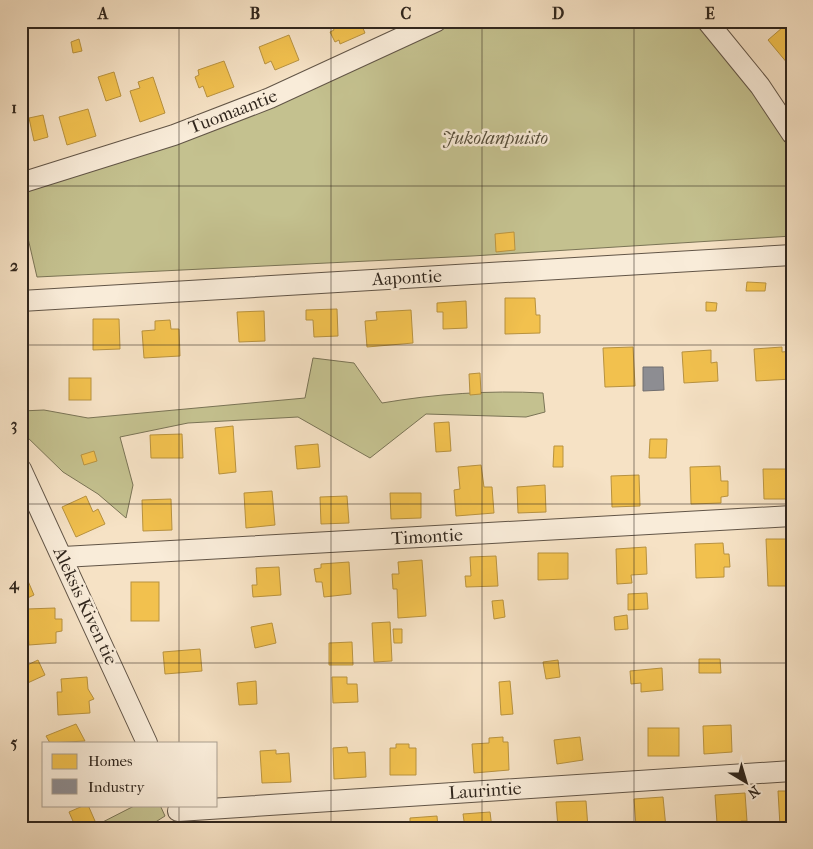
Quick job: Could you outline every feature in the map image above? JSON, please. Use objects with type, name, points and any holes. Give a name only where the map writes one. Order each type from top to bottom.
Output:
[{"type":"street","name":"Tuomaantie","points":[[21,183],[174,134],[270,98],[437,21]]},
{"type":"street","points":[[707,21],[760,86],[792,134]]},
{"type":"street","name":"Aapontie","points":[[21,301],[792,255]]},
{"type":"street","name":"Aleksis Kiven tie","points":[[21,469],[147,742]]},
{"type":"street","name":"Timontie","points":[[63,557],[792,516]]},
{"type":"street","name":"Laurintie","points":[[218,806],[792,771]]},
{"type":"street","name":"Laurintie","points":[[177,808],[210,806]]},
{"type":"street","points":[[177,808],[189,828]]},
{"type":"green space","name":"Jukolanpuisto","points":[[458,21],[695,21],[751,88],[792,152],[792,236],[472,256],[37,277],[21,208],[21,189],[274,105]]},
{"type":"green space","points":[[313,358],[354,363],[382,403],[462,394],[543,393],[545,412],[526,417],[426,414],[370,458],[298,417],[188,423],[120,437],[133,485],[126,518],[98,494],[63,472],[24,434],[21,411],[44,410],[88,418],[305,398]]},
{"type":"green space","points":[[134,806],[160,806],[165,816],[146,828],[91,828]]},
{"type":"building: Homes","points":[[77,21],[88,21],[89,26],[78,28]]},
{"type":"building: Homes","points":[[330,21],[360,21],[365,33],[340,44],[339,40],[335,42],[330,32],[334,30]]},
{"type":"building: Homes","points":[[790,21],[792,60],[788,64],[768,40]]},
{"type":"building: Homes","points":[[289,35],[299,60],[275,70],[271,61],[265,64],[259,47]]},
{"type":"building: Homes","points":[[79,39],[82,51],[73,53],[71,42]]},
{"type":"building: Homes","points":[[224,61],[234,87],[207,97],[203,86],[199,88],[195,77],[199,75],[198,70]]},
{"type":"building: Homes","points":[[114,72],[121,96],[106,101],[98,77]]},
{"type":"building: Homes","points":[[153,77],[165,113],[140,122],[130,91],[140,88],[138,82]]},
{"type":"building: Homes","points":[[88,109],[96,136],[67,145],[59,117]]},
{"type":"building: Homes","points":[[43,115],[48,137],[34,141],[29,118]]},
{"type":"building: Homes","points":[[514,232],[515,250],[496,252],[495,234]]},
{"type":"building: Homes","points":[[747,282],[766,283],[765,291],[746,291]]},
{"type":"building: Homes","points":[[505,298],[535,298],[536,315],[540,315],[540,333],[505,334]]},
{"type":"building: Homes","points":[[466,301],[467,328],[443,329],[443,312],[437,312],[437,303]]},
{"type":"building: Homes","points":[[706,302],[717,303],[716,311],[706,311]]},
{"type":"building: Homes","points":[[337,309],[338,336],[314,337],[313,320],[306,320],[306,310]]},
{"type":"building: Homes","points":[[411,310],[413,343],[367,347],[365,321],[377,320],[376,312]]},
{"type":"building: Homes","points":[[264,311],[265,341],[239,342],[237,312]]},
{"type":"building: Homes","points":[[93,319],[119,319],[120,349],[93,350]]},
{"type":"building: Homes","points":[[170,320],[171,329],[179,329],[180,356],[144,358],[142,331],[155,330],[155,321]]},
{"type":"building: Homes","points":[[21,337],[28,351],[21,354]]},
{"type":"building: Homes","points":[[633,347],[635,386],[605,387],[603,348]]},
{"type":"building: Homes","points":[[782,347],[782,352],[792,351],[792,379],[756,381],[754,349]]},
{"type":"building: Homes","points":[[711,350],[711,363],[717,362],[718,381],[684,383],[682,352]]},
{"type":"building: Homes","points":[[480,373],[481,394],[470,395],[469,374]]},
{"type":"building: Homes","points":[[69,378],[91,378],[91,400],[69,400]]},
{"type":"building: Homes","points":[[449,422],[451,451],[436,452],[434,423]]},
{"type":"building: Homes","points":[[233,426],[236,472],[219,474],[215,428]]},
{"type":"building: Homes","points":[[182,434],[183,458],[151,458],[150,435]]},
{"type":"building: Homes","points":[[650,439],[667,439],[666,458],[649,458]]},
{"type":"building: Homes","points":[[318,444],[320,467],[297,469],[295,446]]},
{"type":"building: Homes","points":[[554,446],[563,446],[563,467],[553,467]]},
{"type":"building: Homes","points":[[94,451],[97,461],[84,465],[81,455]]},
{"type":"building: Homes","points":[[481,465],[484,487],[492,487],[494,513],[456,516],[454,490],[460,489],[458,467]]},
{"type":"building: Homes","points":[[720,466],[721,481],[728,481],[728,496],[721,497],[721,503],[691,504],[690,467]]},
{"type":"building: Homes","points":[[763,469],[789,469],[792,499],[764,499]]},
{"type":"building: Homes","points":[[639,475],[640,506],[612,507],[611,476]]},
{"type":"building: Homes","points":[[545,485],[546,512],[518,513],[517,487]]},
{"type":"building: Homes","points":[[272,491],[275,525],[246,528],[244,493]]},
{"type":"building: Homes","points":[[390,493],[421,493],[421,518],[391,519]]},
{"type":"building: Homes","points":[[86,496],[93,512],[98,509],[105,524],[76,537],[62,507]]},
{"type":"building: Homes","points":[[347,496],[349,523],[321,524],[320,497]]},
{"type":"building: Homes","points":[[171,499],[172,530],[143,531],[142,500]]},
{"type":"building: Homes","points":[[21,538],[23,547],[26,547],[27,569],[21,570]]},
{"type":"building: Homes","points":[[766,539],[792,539],[792,569],[786,569],[786,586],[768,586]]},
{"type":"building: Homes","points":[[723,543],[724,554],[729,554],[730,567],[724,567],[724,577],[696,578],[695,544]]},
{"type":"building: Homes","points":[[646,547],[647,574],[631,575],[632,583],[617,584],[616,549]]},
{"type":"building: Homes","points":[[538,553],[568,553],[568,579],[538,580]]},
{"type":"building: Homes","points":[[496,556],[498,586],[466,587],[465,576],[471,576],[470,557]]},
{"type":"building: Homes","points":[[422,560],[426,616],[398,618],[397,589],[393,589],[392,574],[399,574],[398,562]]},
{"type":"building: Homes","points":[[349,562],[351,594],[324,597],[322,582],[316,582],[314,569],[321,568],[321,564]]},
{"type":"building: Homes","points":[[279,567],[281,595],[253,597],[252,585],[257,585],[256,568]]},
{"type":"building: Homes","points":[[28,581],[34,595],[21,601],[21,584]]},
{"type":"building: Homes","points":[[131,582],[159,582],[159,621],[131,621]]},
{"type":"building: Homes","points":[[647,593],[648,609],[628,610],[628,594]]},
{"type":"building: Homes","points":[[503,600],[505,617],[494,619],[492,601]]},
{"type":"building: Homes","points":[[55,608],[55,619],[62,619],[62,631],[56,632],[56,643],[29,645],[28,635],[22,635],[21,620],[28,620],[27,609]]},
{"type":"building: Homes","points":[[627,615],[628,629],[615,630],[614,617]]},
{"type":"building: Homes","points":[[390,622],[392,661],[374,662],[372,623]]},
{"type":"building: Homes","points":[[272,623],[276,643],[255,648],[251,627]]},
{"type":"building: Homes","points":[[393,629],[402,629],[402,643],[394,643]]},
{"type":"building: Homes","points":[[352,642],[353,665],[329,665],[329,643]]},
{"type":"building: Homes","points":[[200,649],[202,671],[165,674],[163,652]]},
{"type":"building: Homes","points":[[699,659],[720,659],[721,673],[699,673]]},
{"type":"building: Homes","points":[[38,660],[45,675],[21,686],[21,668]]},
{"type":"building: Homes","points":[[558,660],[560,677],[546,679],[543,662]]},
{"type":"building: Homes","points":[[662,668],[663,690],[641,692],[641,683],[631,684],[630,671]]},
{"type":"building: Homes","points":[[87,677],[88,689],[94,699],[89,701],[90,713],[58,715],[57,692],[62,692],[61,679]]},
{"type":"building: Homes","points":[[332,677],[347,677],[347,684],[357,684],[358,702],[333,703]]},
{"type":"building: Homes","points":[[256,681],[257,704],[239,705],[237,683]]},
{"type":"building: Homes","points":[[510,681],[513,714],[501,715],[499,682]]},
{"type":"building: Homes","points":[[76,724],[85,741],[49,742],[46,736]]},
{"type":"building: Homes","points":[[731,725],[732,752],[704,754],[703,726]]},
{"type":"building: Homes","points":[[648,728],[679,728],[679,756],[648,756]]},
{"type":"building: Homes","points":[[503,737],[503,742],[508,742],[509,770],[474,773],[472,744],[489,743],[489,738]]},
{"type":"building: Homes","points":[[580,737],[583,760],[557,764],[554,740]]},
{"type":"building: Homes","points":[[396,744],[409,744],[409,748],[416,748],[416,775],[390,775],[390,748],[396,748]]},
{"type":"building: Homes","points":[[347,747],[348,753],[365,752],[366,777],[334,779],[333,748]]},
{"type":"building: Homes","points":[[276,750],[276,754],[289,753],[291,782],[262,783],[260,751]]},
{"type":"building: Homes","points":[[778,791],[792,791],[792,825],[780,826]]},
{"type":"building: Homes","points":[[745,793],[747,821],[741,821],[741,826],[725,827],[724,822],[717,823],[715,795]]},
{"type":"building: Homes","points":[[663,797],[666,828],[649,828],[648,825],[636,826],[634,799]]},
{"type":"building: Homes","points":[[586,801],[588,828],[558,828],[556,802]]},
{"type":"building: Homes","points":[[83,806],[88,806],[95,821],[76,828],[69,812]]},
{"type":"building: Homes","points":[[490,812],[492,828],[465,828],[463,814]]},
{"type":"building: Homes","points":[[437,816],[438,828],[410,828],[410,818]]},
{"type":"building: Industry","points":[[643,367],[663,367],[664,390],[643,391]]}]
